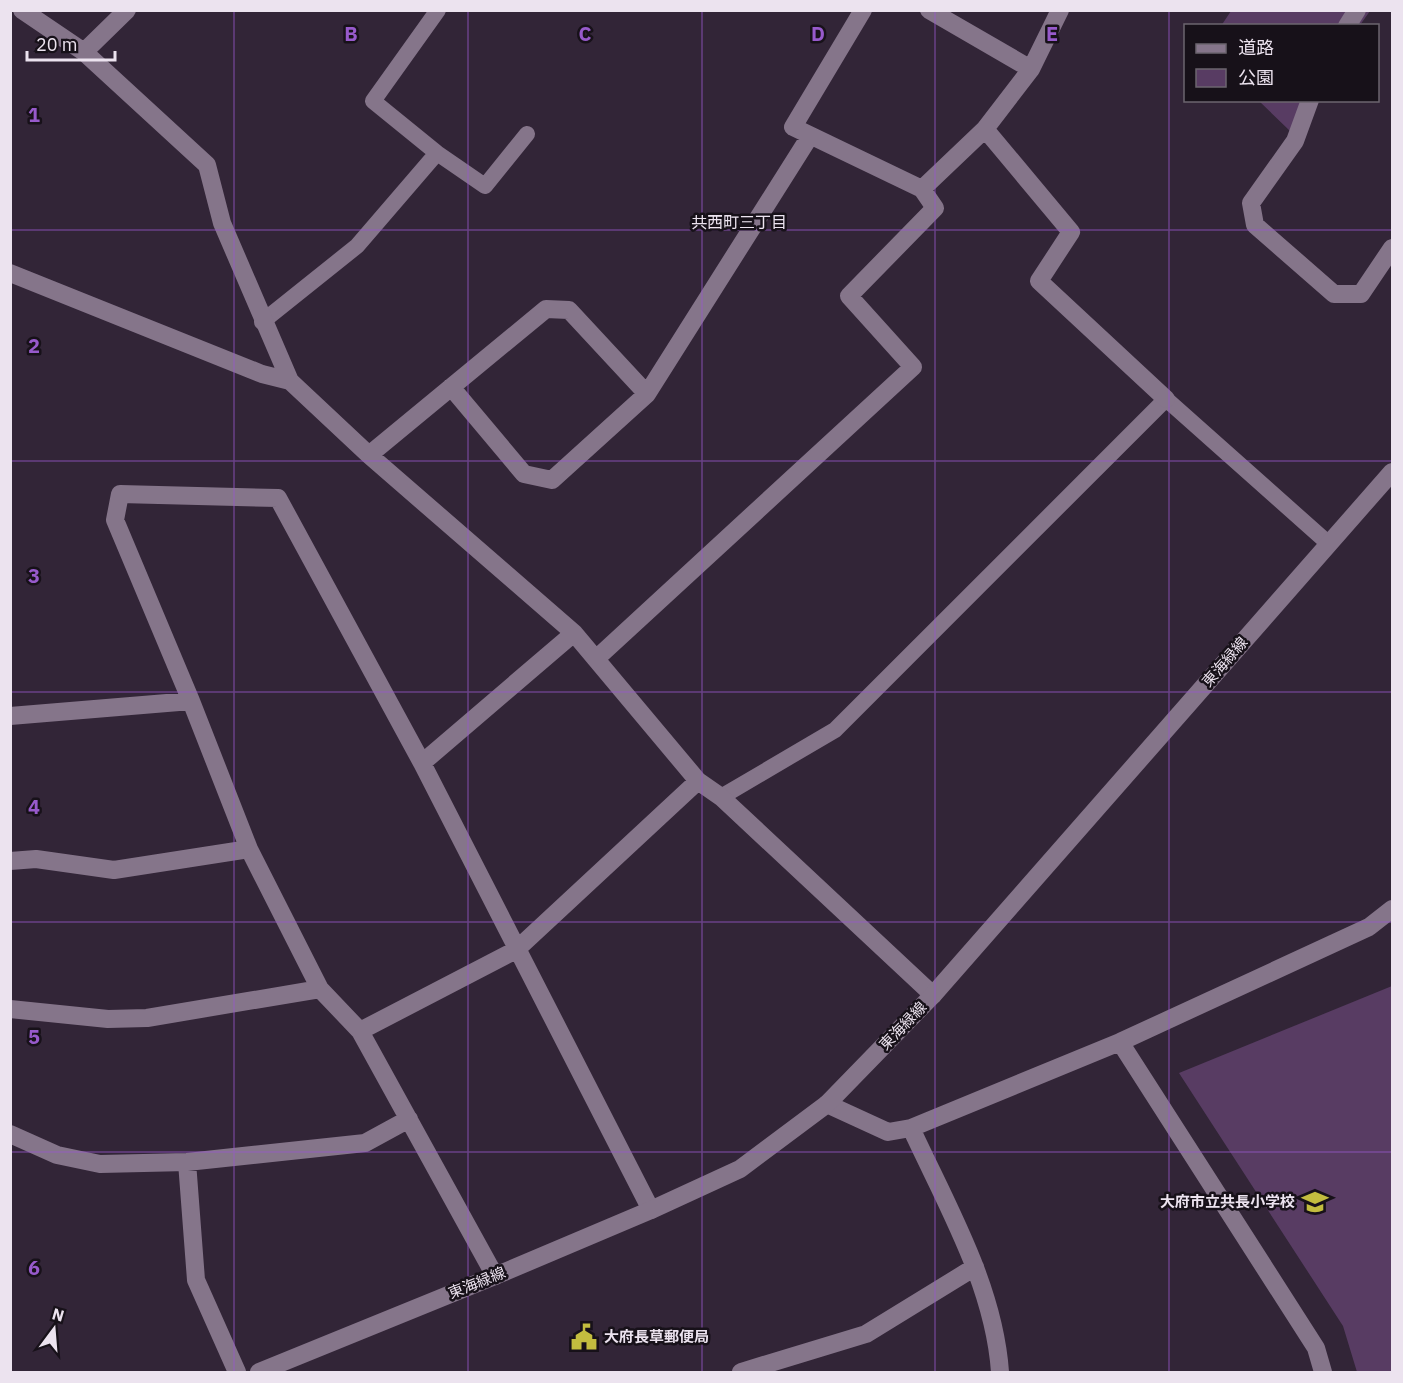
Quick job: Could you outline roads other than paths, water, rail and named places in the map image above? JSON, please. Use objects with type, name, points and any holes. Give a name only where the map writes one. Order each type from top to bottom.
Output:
[{"type":"street","points":[[22,10],[84,52],[207,165],[222,223],[262,322],[290,381],[369,455],[574,633],[598,657],[698,781],[721,797],[933,995]]},
{"type":"street","points":[[84,52],[127,10]]},
{"type":"street","points":[[598,657],[913,367],[849,296],[935,208],[922,189],[793,127],[862,10]]},
{"type":"street","points":[[929,10],[1031,69]]},
{"type":"street","points":[[922,189],[985,129],[1031,69],[1060,10]]},
{"type":"street","points":[[1348,24],[1357,10]]},
{"type":"street","points":[[1309,102],[1295,141],[1251,203],[1255,225],[1334,294],[1361,294],[1392,248]]},
{"type":"street","points":[[985,129],[1071,232],[1039,281],[1166,399]]},
{"type":"street","points":[[451,387],[524,474],[552,480],[647,394],[810,136]]},
{"type":"street","points":[[10,273],[262,374],[290,381]]},
{"type":"street","points":[[369,455],[546,309],[569,310],[647,394]]},
{"type":"street","name":"東海緑線","points":[[259,1372],[495,1276],[651,1210],[740,1169],[827,1104],[933,995],[1392,472]]},
{"type":"street","points":[[495,1276],[360,1031],[320,989],[249,849],[191,701],[115,520],[120,495],[278,498],[422,763],[651,1210]]},
{"type":"street","points":[[422,763],[574,633]]},
{"type":"street","points":[[10,716],[191,701]]},
{"type":"street","points":[[360,1031],[516,950],[698,781]]},
{"type":"street","points":[[10,861],[36,859],[114,870],[249,849]]},
{"type":"street","points":[[827,1104],[888,1132],[911,1128],[1120,1042],[1369,927],[1392,909]]},
{"type":"street","points":[[10,1009],[108,1019],[147,1018],[320,989]]},
{"type":"street","points":[[1120,1042],[1316,1348],[1323,1372]]},
{"type":"street","points":[[10,1134],[57,1155],[100,1164],[187,1162],[365,1143],[409,1119]]},
{"type":"street","points":[[911,1128],[975,1267],[998,1342],[1000,1372]]},
{"type":"street","points":[[187,1162],[196,1280],[237,1372]]},
{"type":"street","points":[[741,1372],[866,1334],[975,1267]]},
{"type":"lane","points":[[438,10],[373,101],[437,153],[485,186],[527,134]]},
{"type":"lane","points":[[262,322],[357,246],[437,153]]},
{"type":"lane","points":[[721,797],[835,730],[1166,399],[1329,544]]},
{"type":"place","name":"大府市立共長小学校","points":[[1315,1202]]},
{"type":"place","name":"大府長草郵便局","points":[[584,1337]]},
{"type":"district","name":"共西町三丁目","points":[[739,222]]}]
